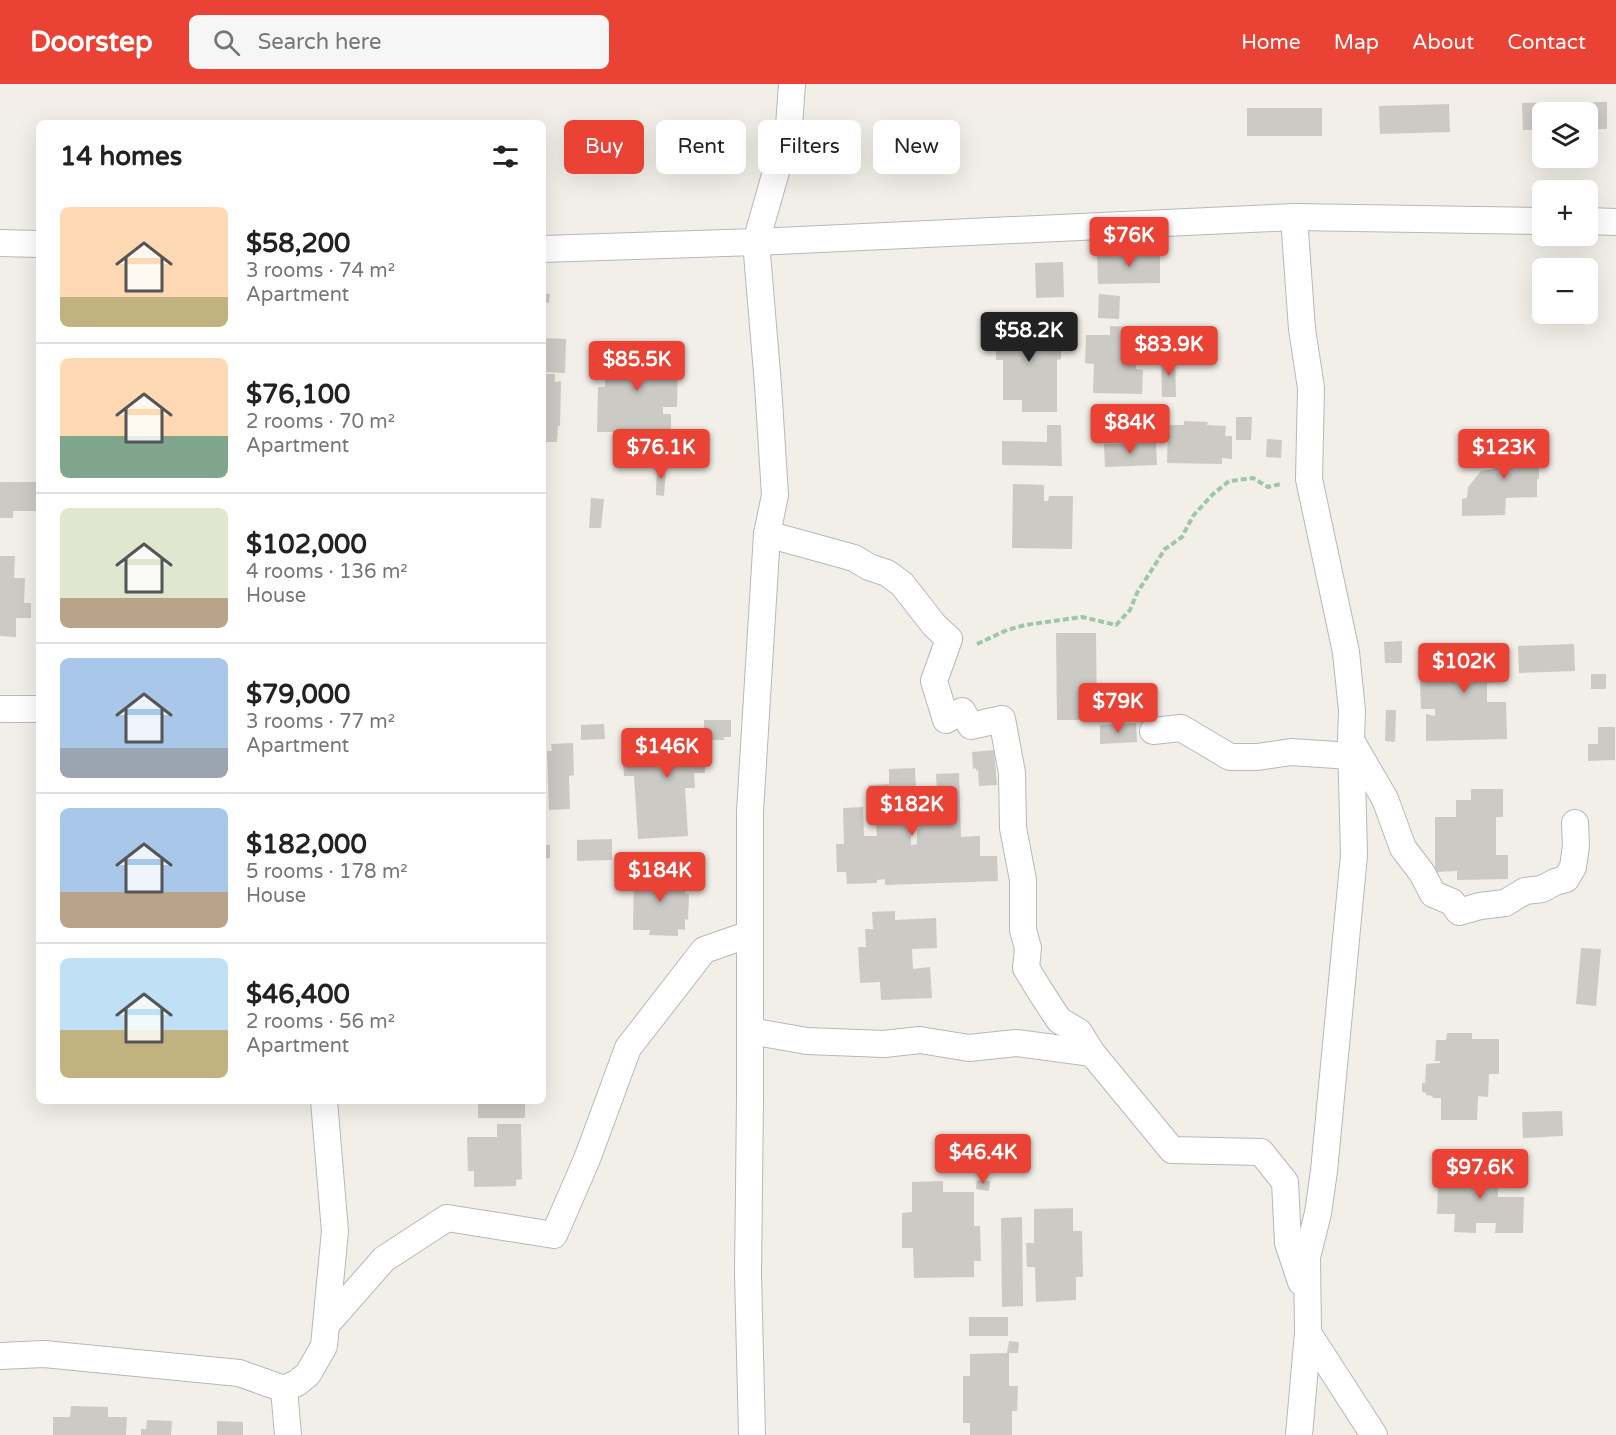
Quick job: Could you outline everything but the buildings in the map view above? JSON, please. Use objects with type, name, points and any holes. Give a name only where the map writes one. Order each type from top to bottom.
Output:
[{"type":"street","points":[[752,1435],[748,1274],[750,812],[767,534],[775,495],[756,242],[789,126],[792,84]]},
{"type":"street","points":[[1294,217],[1302,329],[1311,388],[1309,479],[1346,652],[1352,711],[1354,855],[1324,1171],[1318,1214],[1307,1257],[1308,1333],[1299,1435]]},
{"type":"street","points":[[546,249],[756,242],[1294,217],[1532,221]]},
{"type":"street","points":[[1598,221],[1616,222]]},
{"type":"street","points":[[0,243],[36,244]]},
{"type":"street","points":[[767,534],[854,558],[869,567],[887,573],[902,584],[934,625],[949,639],[934,681],[946,720],[962,711],[971,726],[1002,719],[1012,772],[1013,828],[1023,880],[1023,930],[1028,948],[1026,968],[1059,1020],[1079,1032],[1092,1053],[1172,1150],[1261,1152],[1285,1182],[1288,1243],[1307,1299]]},
{"type":"street","points":[[0,709],[36,709]]},
{"type":"street","points":[[1153,731],[1181,728],[1230,757],[1257,757],[1351,748]]},
{"type":"street","points":[[1351,748],[1385,799],[1403,848],[1422,873],[1433,894],[1452,902],[1459,912],[1480,906],[1505,903],[1525,891],[1542,889],[1554,882],[1566,879],[1573,867],[1576,846],[1575,823]]},
{"type":"street","points":[[326,1325],[384,1259],[447,1218],[554,1235],[587,1159],[628,1048],[704,950],[750,934]]},
{"type":"street","points":[[750,1031],[784,1038],[825,1042],[884,1044],[920,1040],[969,1048],[1016,1043],[1092,1053]]},
{"type":"street","points":[[0,1356],[44,1354],[239,1373],[284,1389],[297,1383],[308,1374],[324,1346],[335,1231],[324,1104]]},
{"type":"street","points":[[1308,1333],[1374,1435]]},
{"type":"street","points":[[284,1389],[288,1435]]},
{"type":"path","points":[[949,639],[974,645],[1007,630],[1025,625],[1082,617],[1116,625],[1130,610],[1137,593],[1165,549],[1182,537],[1193,516],[1228,480],[1253,478],[1268,487],[1309,479]]}]
